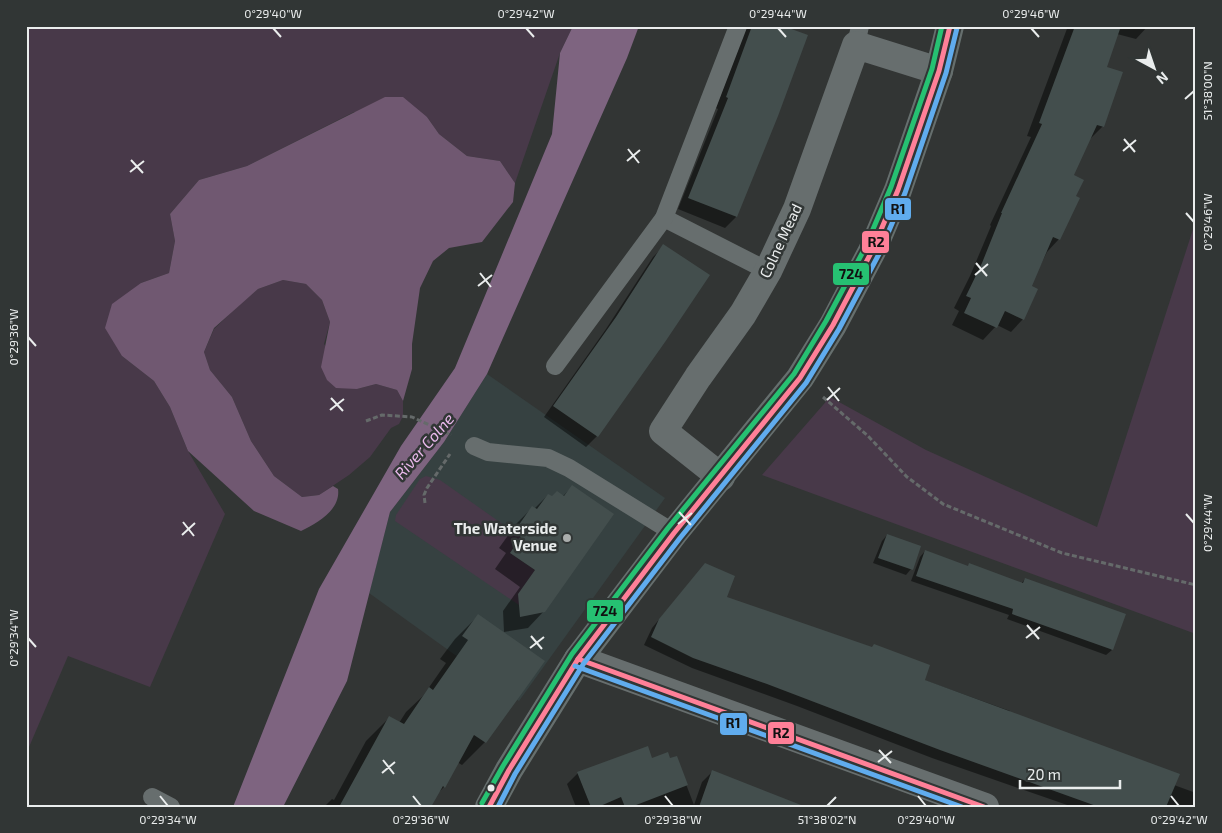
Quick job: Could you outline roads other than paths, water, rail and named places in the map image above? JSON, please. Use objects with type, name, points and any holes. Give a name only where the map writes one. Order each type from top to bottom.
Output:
[{"type":"main road","points":[[489,807],[509,770],[578,659],[674,533],[800,378],[833,325],[872,251],[898,190],[939,71],[950,26]]},
{"type":"street","name":"Colne Mead","points":[[721,476],[663,431],[698,377],[744,314],[768,271],[797,209],[858,36],[939,71]]},
{"type":"street","points":[[578,659],[985,807]]},
{"type":"lane","points":[[555,366],[664,218],[738,26]]},
{"type":"lane","points":[[664,218],[768,271]]},
{"type":"lane","points":[[474,446],[488,452],[548,458],[569,468],[674,533]]},
{"type":"lane","points":[[152,797],[171,807]]},
{"type":"water","name":"River Colne","points":[[573,26],[639,26],[627,58],[487,374],[444,442],[390,512],[347,681],[283,807],[233,807],[319,589],[401,446],[455,368],[552,134],[560,53]]},
{"type":"place","name":"The Waterside Venue","points":[[567,538]]}]
